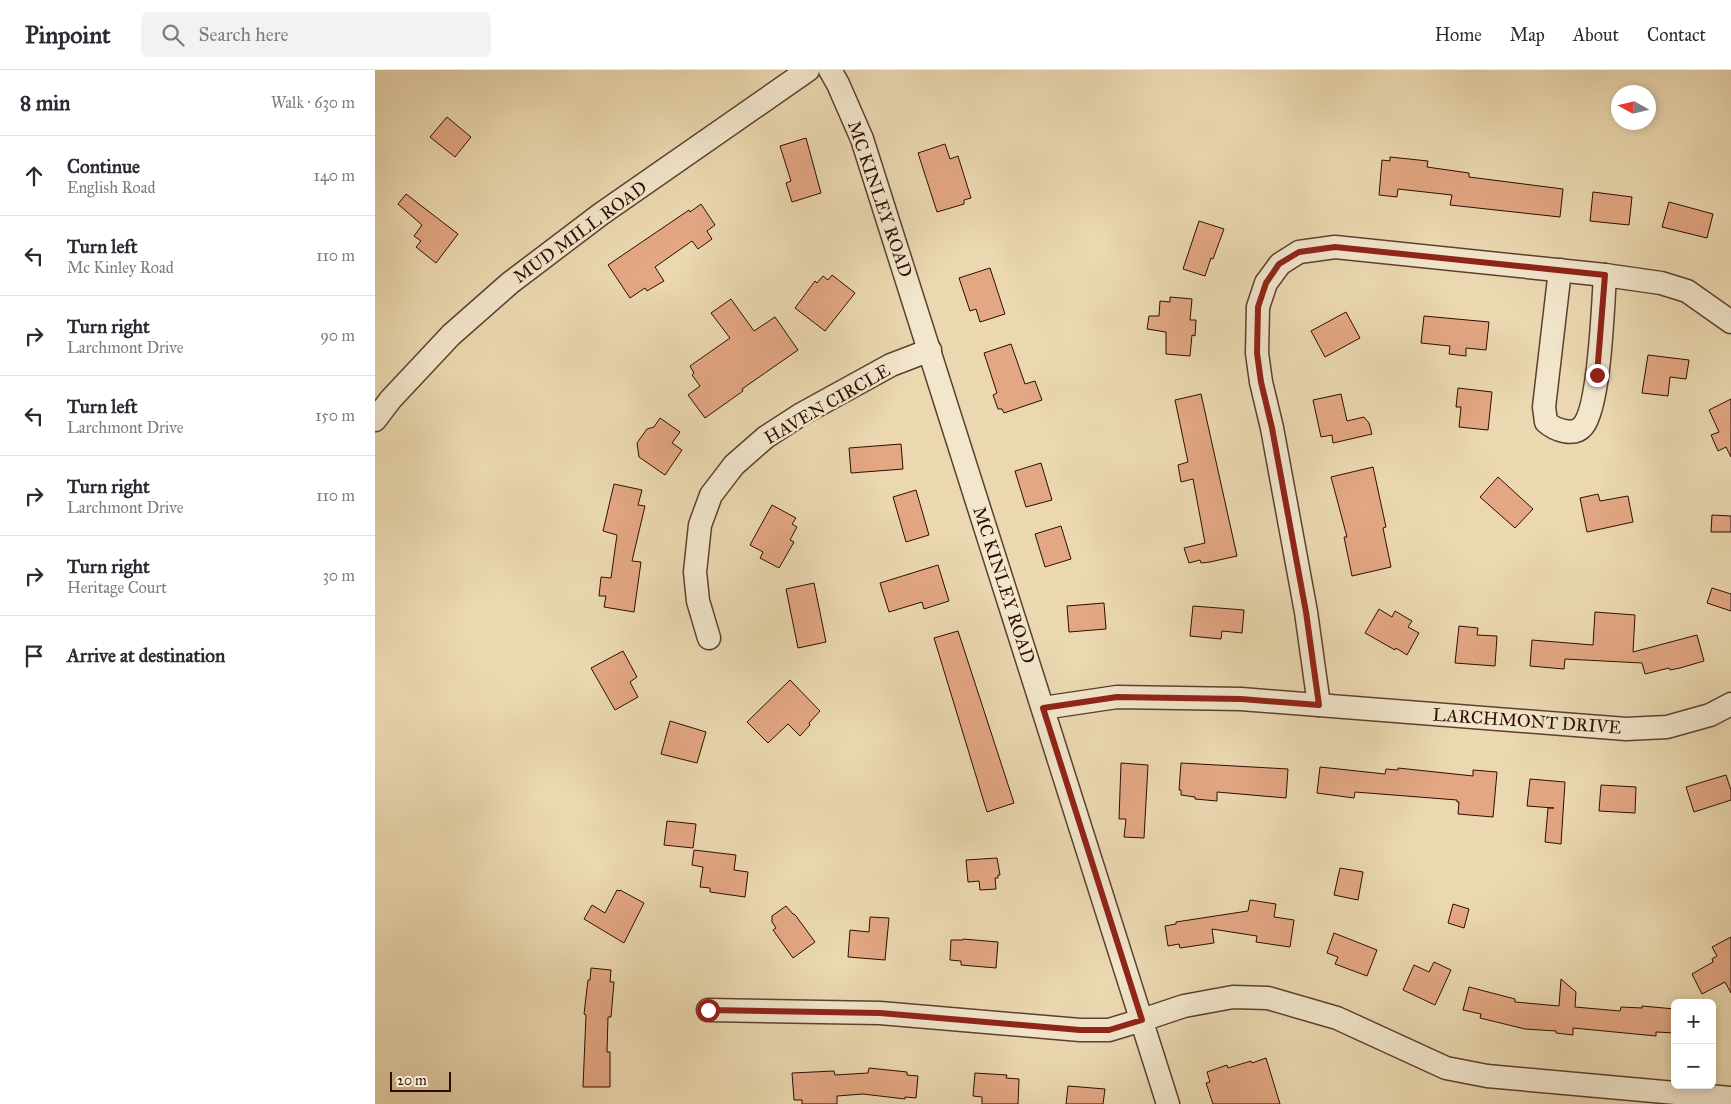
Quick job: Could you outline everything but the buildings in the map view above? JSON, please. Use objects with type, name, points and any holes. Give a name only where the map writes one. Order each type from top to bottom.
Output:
[{"type":"street","name":"MUD MILL ROAD","points":[[375,420],[391,399],[451,335],[510,283],[601,214],[807,70]]},
{"type":"street","name":"MC KINLEY ROAD","points":[[830,70],[839,84],[862,139],[1167,1104]]},
{"type":"street","points":[[1319,705],[1306,612],[1257,353],[1258,307],[1266,283],[1279,264],[1299,252],[1335,247],[1605,275],[1661,283],[1687,291],[1731,322]]},
{"type":"street","points":[[1560,270],[1544,407],[1546,422],[1549,426],[1553,429],[1573,432],[1583,426],[1592,403],[1597,375],[1605,275]]},
{"type":"street","name":"HAVEN CIRCLE","points":[[709,638],[698,601],[695,572],[700,525],[711,495],[734,465],[766,437],[800,415],[891,365],[929,350]]},
{"type":"street","name":"LARCHMONT DRIVE","points":[[1043,708],[1117,697],[1241,699],[1626,728],[1667,726],[1710,715],[1731,704]]},
{"type":"street","points":[[708,1010],[880,1013],[1080,1030],[1109,1030],[1184,1006],[1233,997],[1268,998],[1337,1018],[1446,1068],[1487,1076],[1731,1098]]},
{"type":"route","points":[[708,1010],[880,1013],[1080,1030],[1109,1030],[1142,1020],[1043,708],[1117,697],[1241,699],[1319,705],[1306,612],[1257,353],[1258,307],[1266,283],[1279,264],[1299,252],[1335,247],[1605,275],[1597,375]]}]
